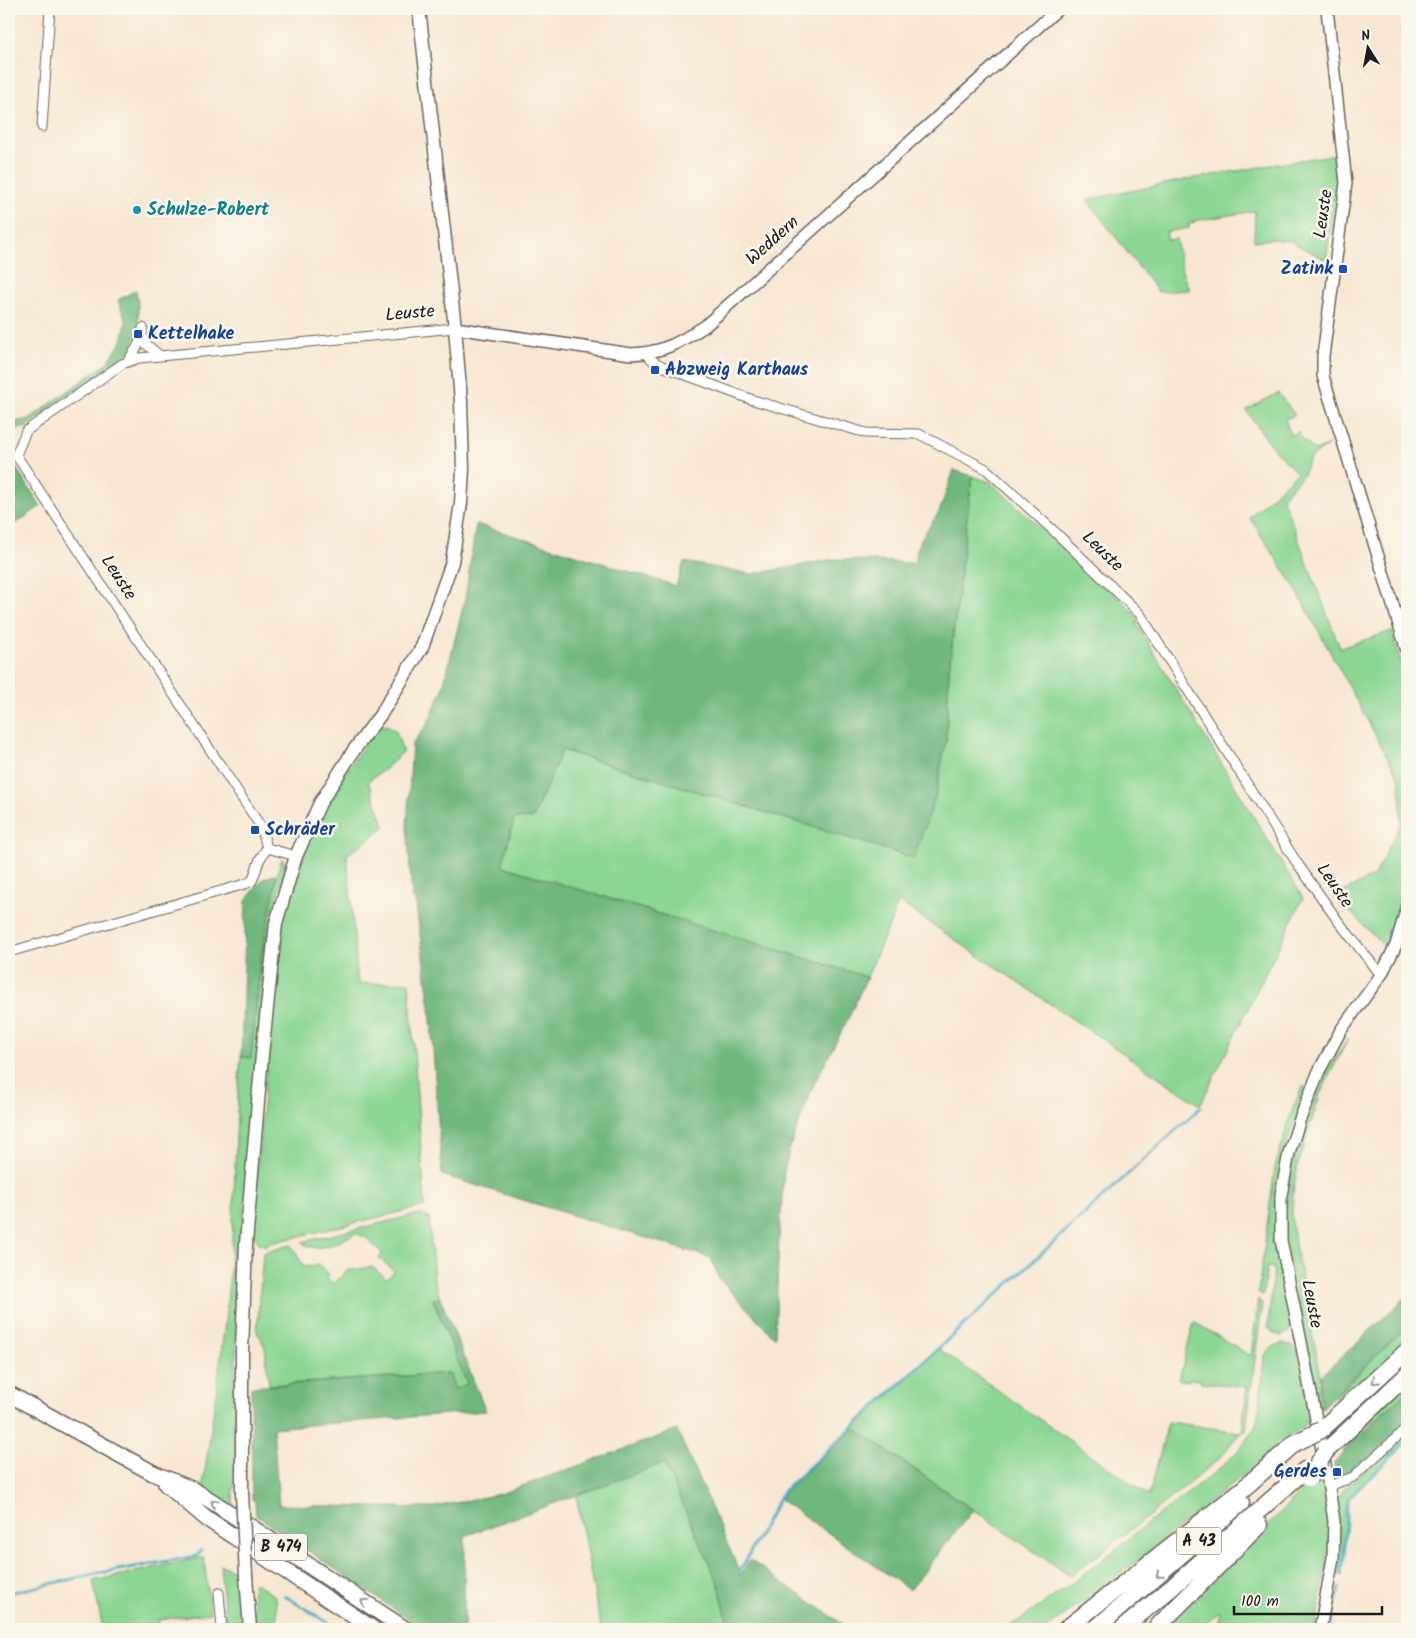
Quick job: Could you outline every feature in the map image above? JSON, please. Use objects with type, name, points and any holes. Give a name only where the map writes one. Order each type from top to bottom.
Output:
[{"type":"highway","name":"A 43","points":[[1095,1629],[1180,1557],[1297,1447],[1343,1411],[1407,1351]]},
{"type":"highway","name":"A 43","points":[[1122,1629],[1307,1474],[1326,1451],[1407,1375]]},
{"type":"highway","name":"B 474","points":[[9,1394],[153,1473],[193,1490],[405,1629]]},
{"type":"highway","points":[[1066,1629],[1297,1447]]},
{"type":"highway","name":"B 474","points":[[153,1473],[206,1518],[373,1629]]},
{"type":"highway","points":[[1155,1629],[1307,1474]]},
{"type":"highway","points":[[1055,1629],[1097,1603]]},
{"type":"main road","points":[[250,1629],[242,1493],[242,1351],[246,1243],[276,923],[296,856],[320,803],[354,750],[381,714],[422,647],[452,562],[461,503],[463,470],[456,328],[419,9]]},
{"type":"street","points":[[42,127],[50,9]]},
{"type":"street","name":"Weddern","points":[[456,328],[631,354],[647,354],[676,344],[705,326],[1058,9]]},
{"type":"street","name":"Leuste","points":[[1327,9],[1346,183],[1324,346],[1323,376],[1407,651]]},
{"type":"street","name":"Leuste","points":[[267,848],[262,827],[16,455],[26,431],[128,361],[159,355],[456,328]]},
{"type":"street","name":"Leuste","points":[[128,361],[142,332],[146,344],[159,355]]},
{"type":"street","name":"Leuste","points":[[647,354],[653,362],[662,366],[753,400],[800,414],[866,433],[919,434],[986,469],[1140,614],[1295,860],[1338,921],[1381,976]]},
{"type":"street","points":[[9,952],[245,884],[252,880],[260,859],[267,848],[296,856]]},
{"type":"street","name":"Leuste","points":[[1320,1629],[1334,1558],[1334,1521],[1329,1486],[1281,1240],[1281,1195],[1289,1153],[1319,1071],[1341,1030],[1381,976],[1396,945],[1407,907]]},
{"type":"street","points":[[1329,1486],[1353,1477],[1407,1428]]},
{"type":"street","points":[[219,1593],[222,1629]]},
{"type":"green space","points":[[1337,154],[1337,185],[1326,260],[1290,241],[1272,239],[1254,241],[1255,211],[1194,221],[1194,223],[1189,224],[1189,228],[1166,232],[1168,240],[1176,239],[1182,271],[1189,290],[1158,292],[1087,200],[1189,179]]},
{"type":"green space","points":[[136,290],[138,299],[137,328],[132,346],[122,362],[25,428],[9,430],[9,423],[29,419],[107,363],[122,341],[126,321],[118,300]]},
{"type":"green space","points":[[1278,393],[1295,415],[1285,419],[1290,435],[1299,432],[1300,437],[1315,451],[1329,445],[1310,458],[1303,475],[1282,497],[1340,648],[1392,631],[1407,682],[1407,880],[1396,912],[1388,950],[1333,895],[1374,876],[1401,823],[1400,780],[1293,584],[1249,517],[1297,473],[1272,447],[1246,410]]},
{"type":"green space","points":[[9,457],[41,506],[9,528]]},
{"type":"green space","points":[[954,470],[972,476],[949,670],[946,741],[935,798],[914,858],[562,750],[533,818],[514,819],[502,866],[867,977],[849,1017],[813,1086],[790,1147],[784,1171],[775,1338],[719,1279],[711,1258],[442,1175],[430,1007],[415,898],[412,898],[407,825],[412,744],[427,725],[442,691],[465,599],[476,524],[676,586],[684,562],[752,574],[835,559],[914,563],[919,542],[939,512]]},
{"type":"green space","points":[[972,476],[990,482],[1131,609],[1139,623],[1136,623],[1303,898],[1200,1105],[899,902],[867,977],[502,866],[514,819],[533,818],[561,750],[914,858],[946,741],[949,671]]},
{"type":"green space","points":[[387,725],[396,731],[403,752],[385,769],[368,781],[385,827],[347,855],[358,984],[409,982],[425,1206],[267,1244],[266,1246],[259,1243],[252,1230],[273,991],[283,917],[295,873],[318,819],[345,773],[376,728]]},
{"type":"green space","points":[[282,858],[285,869],[267,942],[241,1245],[238,1258],[235,1489],[233,1488],[233,1510],[202,1491],[228,1297],[241,1057],[251,1057],[265,936]]},
{"type":"green space","points":[[276,874],[275,888],[261,956],[251,1058],[241,1057],[246,900],[263,879]]},
{"type":"green space","points":[[1348,1039],[1320,1094],[1298,1165],[1293,1192],[1292,1221],[1296,1250],[1321,1376],[1319,1391],[1321,1406],[1319,1409],[1287,1248],[1285,1232],[1286,1194],[1297,1143],[1322,1077]]},
{"type":"green space","points":[[1303,1086],[1307,1088],[1286,1147],[1277,1186],[1293,1325],[1289,1332],[1281,1336],[1273,1333],[1268,1326],[1274,1268],[1267,1267],[1263,1295],[1258,1293],[1275,1167],[1293,1108]]},
{"type":"green space","points":[[419,1214],[429,1218],[434,1280],[440,1298],[433,1300],[468,1384],[455,1389],[448,1373],[269,1385],[265,1347],[257,1332],[263,1253],[291,1245],[304,1267],[318,1265],[329,1274],[326,1278],[334,1284],[346,1271],[372,1267],[387,1279],[394,1271],[379,1258],[382,1253],[366,1238],[356,1233],[336,1243],[322,1247],[308,1246],[302,1242]]},
{"type":"green space","points":[[1407,1296],[1407,1326],[1322,1408],[1319,1391],[1321,1376]]},
{"type":"green space","points":[[440,1298],[486,1411],[273,1428],[279,1505],[430,1508],[500,1494],[677,1430],[741,1575],[750,1560],[850,1629],[729,1629],[719,1585],[664,1463],[465,1536],[464,1629],[430,1629],[417,1625],[256,1515],[255,1501],[252,1499],[251,1387],[449,1373],[455,1389],[467,1384],[433,1299]]},
{"type":"green space","points":[[1258,1299],[1262,1304],[1246,1430],[1240,1432],[1242,1431],[1247,1387],[1201,1382],[1201,1380],[1179,1380],[1194,1322],[1251,1356]]},
{"type":"green space","points":[[1407,1326],[1407,1391],[1372,1424],[1334,1397]]},
{"type":"green space","points":[[1283,1343],[1292,1346],[1298,1352],[1311,1416],[1309,1421],[1148,1553],[1046,1629],[1005,1629],[1045,1603],[1084,1574],[1212,1474],[1238,1451],[1247,1440],[1256,1423],[1260,1405],[1264,1358],[1272,1348]]},
{"type":"green space","points":[[939,1349],[1149,1496],[1168,1422],[1240,1432],[1220,1458],[1149,1516],[1070,1576],[854,1428]]},
{"type":"green space","points":[[1407,1391],[1407,1424],[1379,1450],[1346,1475],[1338,1472],[1333,1464],[1344,1453],[1343,1451]]},
{"type":"green space","points":[[854,1428],[973,1510],[910,1590],[781,1500],[784,1492]]},
{"type":"green space","points":[[1407,1433],[1407,1441],[1350,1498],[1347,1510],[1342,1576],[1336,1573],[1339,1541],[1337,1499],[1342,1490]]},
{"type":"green space","points":[[664,1463],[719,1585],[729,1629],[601,1629],[576,1495]]},
{"type":"green space","points":[[1322,1475],[1328,1504],[1330,1547],[1315,1629],[1218,1629],[1220,1611],[1200,1629],[1163,1629],[1305,1488]]},
{"type":"green space","points":[[204,1557],[210,1613],[158,1620],[159,1629],[103,1629],[93,1581]]},
{"type":"green space","points":[[220,1564],[238,1573],[244,1629],[226,1629]]},
{"type":"green space","points":[[252,1584],[257,1584],[276,1597],[278,1629],[255,1629]]},
{"type":"waterway","points":[[740,1571],[783,1491],[1201,1107]]},
{"type":"waterway","points":[[1342,1573],[1346,1510],[1349,1498],[1407,1441]]},
{"type":"waterway","points":[[9,1593],[95,1574],[197,1556],[201,1550]]},
{"type":"waterway","points":[[1330,1629],[1339,1588]]},
{"type":"waterway","points":[[285,1596],[338,1629]]},
{"type":"place","name":"Schulze-Robert","points":[[137,210]]},
{"type":"place","name":"Zatink","points":[[1343,269]]},
{"type":"place","name":"Kettelhake","points":[[138,334]]},
{"type":"place","name":"Abzweig Karthaus","points":[[655,370]]},
{"type":"place","name":"Schräder","points":[[255,830]]},
{"type":"place","name":"Gerdes","points":[[1337,1472]]}]
